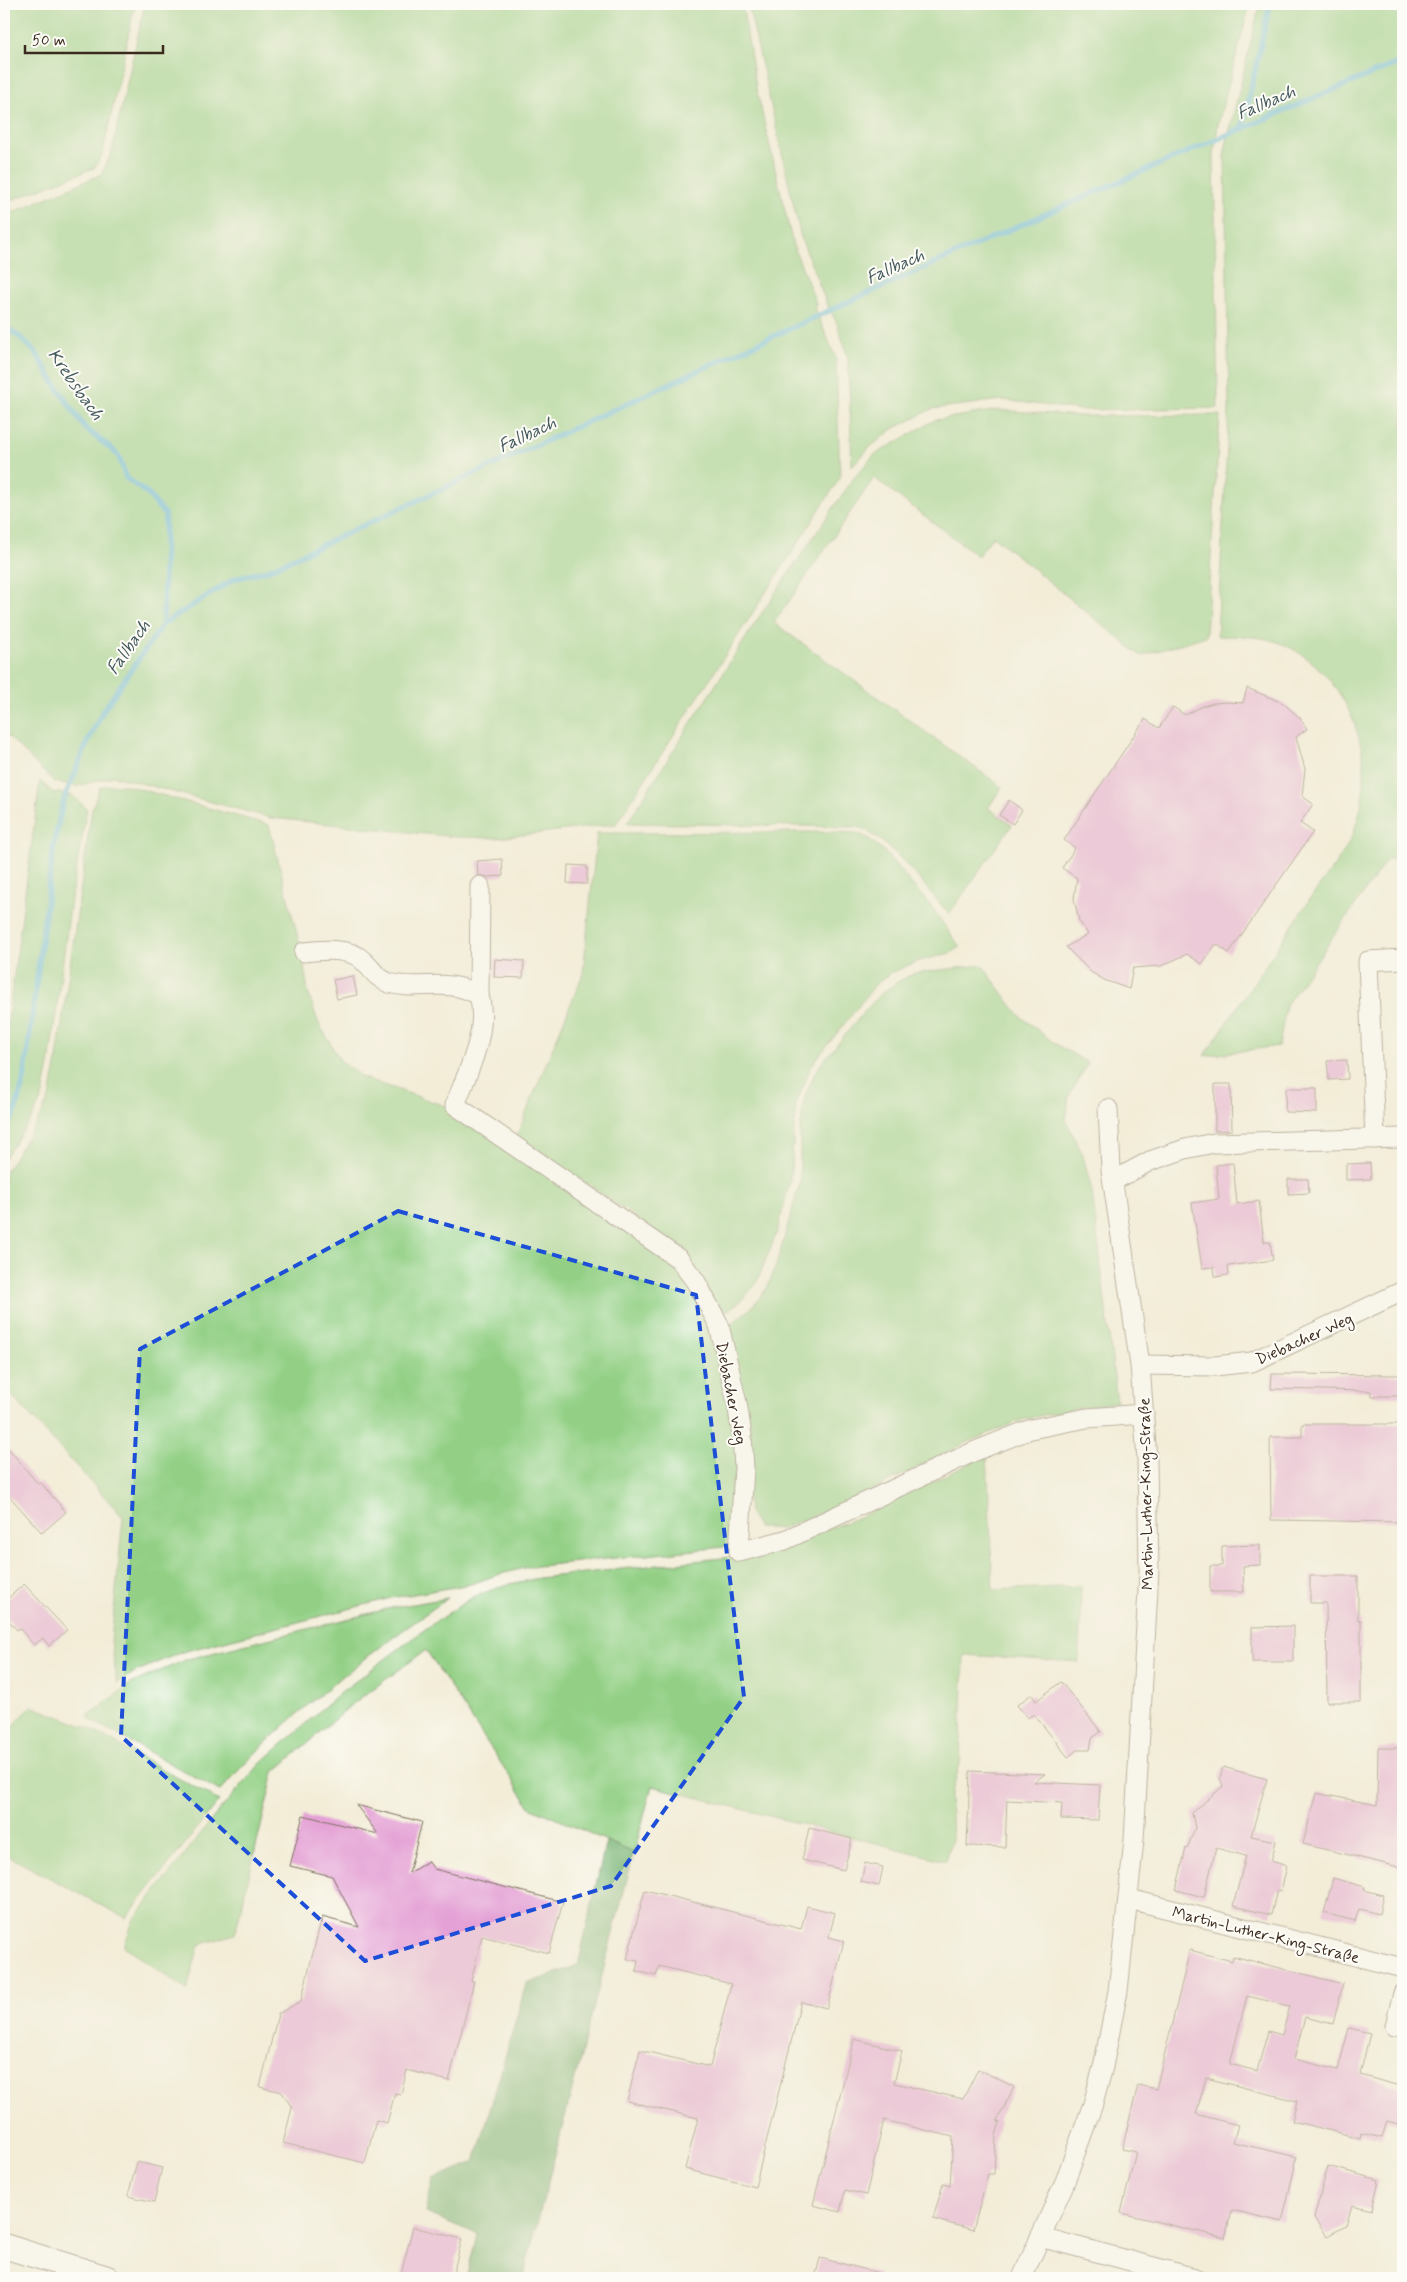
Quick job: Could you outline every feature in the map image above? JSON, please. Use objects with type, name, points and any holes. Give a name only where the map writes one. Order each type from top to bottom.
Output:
[{"type":"street","name":"Diebacher Weg","points":[[480,886],[479,995],[482,1006],[476,1047],[455,1105],[679,1259],[696,1282],[719,1325],[742,1435],[744,1468],[740,1552],[785,1540],[973,1452],[1031,1429],[1087,1418],[1144,1414]]},
{"type":"street","points":[[304,952],[345,952],[358,956],[379,979],[389,983],[401,985],[451,984],[479,995]]},
{"type":"street","points":[[1375,1139],[1368,961],[1403,959]]},
{"type":"street","name":"Martin-Luther-King-Straße","points":[[1022,2278],[1064,2184],[1098,2088],[1118,1991],[1129,1899],[1138,1791],[1149,1571],[1147,1460],[1140,1366],[1113,1181],[1108,1109]]},
{"type":"street","points":[[1113,1181],[1150,1161],[1185,1148],[1214,1143],[1403,1138]]},
{"type":"street","name":"Diebacher Weg","points":[[1140,1366],[1215,1366],[1252,1362],[1403,1292]]},
{"type":"street","name":"Martin-Luther-King-Straße","points":[[1129,1899],[1403,1968]]},
{"type":"street","points":[[1396,2026],[1403,1993]]},
{"type":"street","points":[[1040,2237],[1195,2278]]},
{"type":"street","points":[[4,2246],[107,2278]]},
{"type":"highlighted area","points":[[398,1211],[696,1295],[744,1697],[611,1886],[365,1961],[121,1736],[140,1349]]},
{"type":"green space","points":[[4,4],[135,4],[103,153],[94,168],[4,203]]},
{"type":"green space","points":[[145,4],[742,4],[756,87],[793,245],[816,303],[814,307],[836,358],[840,478],[616,824],[498,838],[456,837],[271,818],[114,776],[77,786],[54,782],[4,732],[4,216],[102,174],[111,154]]},
{"type":"green space","points":[[748,4],[1250,4],[1218,124],[1214,155],[1218,408],[1082,410],[1002,400],[932,409],[893,429],[869,448],[852,466],[848,358],[837,323],[826,302],[801,238]]},
{"type":"green space","points":[[1260,4],[1403,4],[1403,858],[1387,859],[1286,1005],[1279,1046],[1204,1056],[1308,902],[1336,864],[1348,843],[1357,822],[1361,806],[1364,775],[1361,745],[1351,716],[1338,691],[1316,666],[1298,652],[1277,642],[1255,637],[1217,636],[1229,409],[1225,150]]},
{"type":"green space","points":[[998,410],[1081,416],[1220,415],[1206,636],[1141,656],[993,536],[978,556],[874,478],[774,623],[1002,787],[988,808],[1012,825],[949,914],[896,854],[872,834],[859,827],[627,823],[761,614],[853,479],[874,455],[935,420]]},
{"type":"green space","points":[[40,781],[52,792],[72,795],[87,809],[72,892],[49,1065],[43,1095],[33,1116],[4,1159],[4,1050]]},
{"type":"green space","points":[[126,785],[269,825],[302,953],[308,992],[318,1022],[340,1060],[361,1077],[454,1109],[677,1264],[715,1328],[737,1436],[735,1535],[724,1547],[528,1567],[471,1584],[391,1598],[182,1652],[135,1672],[117,1683],[111,1641],[123,1517],[4,1387],[4,1174],[39,1119],[50,1096],[56,1066],[92,808],[100,787]]},
{"type":"green space","points":[[597,833],[857,833],[868,838],[883,850],[932,908],[960,947],[950,953],[916,962],[891,973],[876,984],[811,1066],[796,1104],[790,1181],[777,1232],[756,1284],[742,1300],[721,1315],[686,1257],[668,1240],[517,1135],[583,974]]},
{"type":"green space","points":[[982,965],[1020,1016],[1054,1043],[1088,1063],[1069,1096],[1066,1121],[1083,1155],[1092,1191],[1117,1402],[1082,1407],[1021,1420],[968,1442],[850,1501],[781,1529],[757,1527],[749,1511],[726,1328],[752,1307],[767,1288],[776,1266],[800,1183],[800,1131],[806,1092],[817,1069],[863,1013],[882,993],[897,982],[915,973]]},
{"type":"green space","points":[[987,1455],[993,1590],[1081,1586],[1079,1662],[964,1655],[960,1764],[950,1798],[952,1839],[946,1861],[652,1786],[634,1853],[530,1807],[426,1650],[351,1705],[274,1772],[235,1934],[199,1945],[187,1990],[124,1946],[133,1921],[212,1819],[261,1763],[341,1692],[432,1624],[473,1597],[505,1585],[539,1578],[740,1556],[785,1545],[862,1516]]},
{"type":"green space","points":[[448,1598],[388,1641],[299,1712],[220,1791],[91,1720],[88,1716],[130,1684],[188,1659],[395,1607]]},
{"type":"green space","points":[[31,1706],[89,1728],[219,1801],[126,1918],[4,1854],[4,1737]]},
{"type":"green space","points":[[606,1841],[634,1853],[523,2278],[466,2278],[477,2234],[425,2213],[433,2179],[475,2162],[526,1984],[578,1965]]},
{"type":"building","points":[[1247,688],[1283,703],[1300,718],[1307,729],[1296,737],[1305,769],[1302,796],[1313,804],[1300,823],[1313,832],[1229,953],[1216,944],[1202,964],[1187,954],[1161,966],[1133,968],[1129,989],[1104,980],[1091,972],[1066,947],[1088,934],[1079,921],[1074,899],[1077,878],[1062,868],[1075,848],[1064,840],[1145,719],[1159,728],[1173,707],[1185,715],[1213,703],[1243,703]]},
{"type":"building","points":[[1009,800],[1022,810],[1013,824],[999,815]]},
{"type":"building","points":[[502,859],[503,876],[487,877],[478,875],[477,861]]},
{"type":"building","points":[[568,865],[587,866],[587,884],[567,883]]},
{"type":"building","points":[[495,959],[524,961],[523,978],[494,977]]},
{"type":"building","points":[[353,976],[357,995],[337,999],[333,980]]},
{"type":"building","points":[[1347,1060],[1348,1079],[1329,1080],[1327,1061]]},
{"type":"building","points":[[1215,1084],[1231,1084],[1232,1130],[1215,1131]]},
{"type":"building","points":[[1286,1088],[1317,1088],[1317,1113],[1285,1112]]},
{"type":"building","points":[[1233,1163],[1237,1204],[1259,1201],[1264,1242],[1270,1242],[1273,1260],[1228,1266],[1229,1275],[1215,1277],[1214,1267],[1202,1268],[1192,1203],[1219,1199],[1216,1165]]},
{"type":"building","points":[[1370,1163],[1371,1179],[1346,1180],[1346,1164]]},
{"type":"building","points":[[1288,1179],[1308,1179],[1309,1193],[1288,1194]]},
{"type":"building","points":[[1272,1374],[1403,1375],[1403,1396],[1372,1396],[1371,1391],[1271,1389]]},
{"type":"building","points":[[1302,1424],[1403,1424],[1403,1522],[1271,1520],[1270,1437],[1302,1437]]},
{"type":"building","points":[[4,1443],[38,1484],[40,1482],[66,1512],[42,1533],[4,1490]]},
{"type":"building","points":[[1260,1545],[1260,1565],[1243,1566],[1244,1592],[1210,1592],[1210,1566],[1222,1566],[1222,1546]]},
{"type":"building","points":[[1310,1576],[1358,1576],[1358,1620],[1361,1620],[1361,1702],[1327,1702],[1326,1603],[1310,1603]]},
{"type":"building","points":[[24,1584],[67,1630],[49,1646],[43,1638],[34,1645],[4,1615],[4,1602]]},
{"type":"building","points":[[1293,1626],[1293,1662],[1252,1662],[1252,1627]]},
{"type":"building","points":[[1061,1682],[1101,1732],[1092,1738],[1090,1750],[1077,1750],[1068,1757],[1034,1714],[1027,1718],[1017,1705],[1032,1694],[1036,1701]]},
{"type":"building","points":[[1378,1748],[1403,1748],[1403,1868],[1303,1844],[1316,1793],[1377,1805]]},
{"type":"building","points":[[1223,1767],[1267,1779],[1251,1836],[1276,1841],[1271,1861],[1287,1866],[1281,1891],[1277,1890],[1271,1915],[1233,1906],[1246,1856],[1216,1848],[1204,1897],[1176,1890],[1186,1848],[1195,1828],[1192,1813],[1223,1786],[1220,1778]]},
{"type":"building","points":[[970,1771],[1045,1774],[1034,1782],[1100,1785],[1098,1820],[1061,1819],[1062,1803],[1007,1800],[1005,1847],[967,1846]]},
{"type":"building","points":[[356,1805],[422,1822],[409,1873],[428,1861],[434,1869],[563,1902],[549,1953],[482,1936],[471,1981],[474,1981],[449,2081],[407,2070],[401,2094],[395,2093],[387,2123],[376,2120],[365,2163],[283,2143],[292,2108],[282,2092],[260,2087],[278,2014],[301,2001],[322,1917],[359,1927],[332,1876],[290,1866],[303,1815],[378,1834]]},
{"type":"building","points":[[809,1828],[852,1839],[844,1870],[802,1860]]},
{"type":"building","points":[[865,1863],[883,1867],[879,1886],[861,1882]]},
{"type":"building","points":[[1333,1878],[1365,1887],[1364,1890],[1383,1895],[1379,1914],[1359,1909],[1355,1921],[1324,1913]]},
{"type":"building","points":[[645,1890],[801,1929],[807,1906],[835,1913],[829,1937],[844,1941],[827,2008],[801,2002],[755,2187],[685,2169],[698,2118],[627,2101],[640,2050],[710,2067],[731,1984],[659,1966],[656,1976],[636,1971],[638,1961],[627,1959]]},
{"type":"building","points":[[1190,1950],[1232,1961],[1233,1956],[1343,1984],[1333,2024],[1305,2017],[1294,2059],[1338,2070],[1349,2028],[1370,2033],[1360,2075],[1403,2087],[1403,2125],[1387,2121],[1382,2138],[1361,2133],[1360,2138],[1292,2121],[1297,2101],[1206,2078],[1196,2114],[1238,2125],[1233,2142],[1297,2157],[1282,2222],[1232,2210],[1225,2238],[1121,2213],[1136,2152],[1122,2149],[1138,2085],[1156,2089]],"holes":[[[1247,1996],[1290,2006],[1282,2035],[1268,2031],[1257,2071],[1230,2064]]]},
{"type":"building","points":[[854,2039],[902,2051],[894,2083],[963,2099],[978,2069],[1014,2087],[997,2121],[1000,2122],[996,2136],[994,2174],[988,2174],[973,2230],[933,2219],[943,2184],[950,2186],[953,2137],[884,2120],[866,2195],[845,2190],[840,2212],[813,2205]]},
{"type":"building","points":[[137,2162],[162,2168],[154,2202],[128,2196]]},
{"type":"building","points":[[1328,2166],[1379,2180],[1372,2210],[1352,2205],[1346,2226],[1327,2236],[1314,2218]]},
{"type":"building","points":[[413,2227],[462,2239],[452,2278],[400,2278]]},
{"type":"building","points":[[820,2258],[879,2273],[878,2278],[815,2278]]},
{"type":"waterway","points":[[1242,128],[1270,4]]},
{"type":"waterway","name":"Fallbach","points":[[4,1131],[14,1115],[24,1080],[54,843],[63,802],[88,741],[104,709],[163,624],[234,579],[268,570],[975,245],[1403,61]]},
{"type":"waterway","name":"Krebsbach","points":[[4,326],[21,338],[36,353],[85,428],[114,451],[119,457],[126,478],[148,494],[165,515],[163,624]]}]
